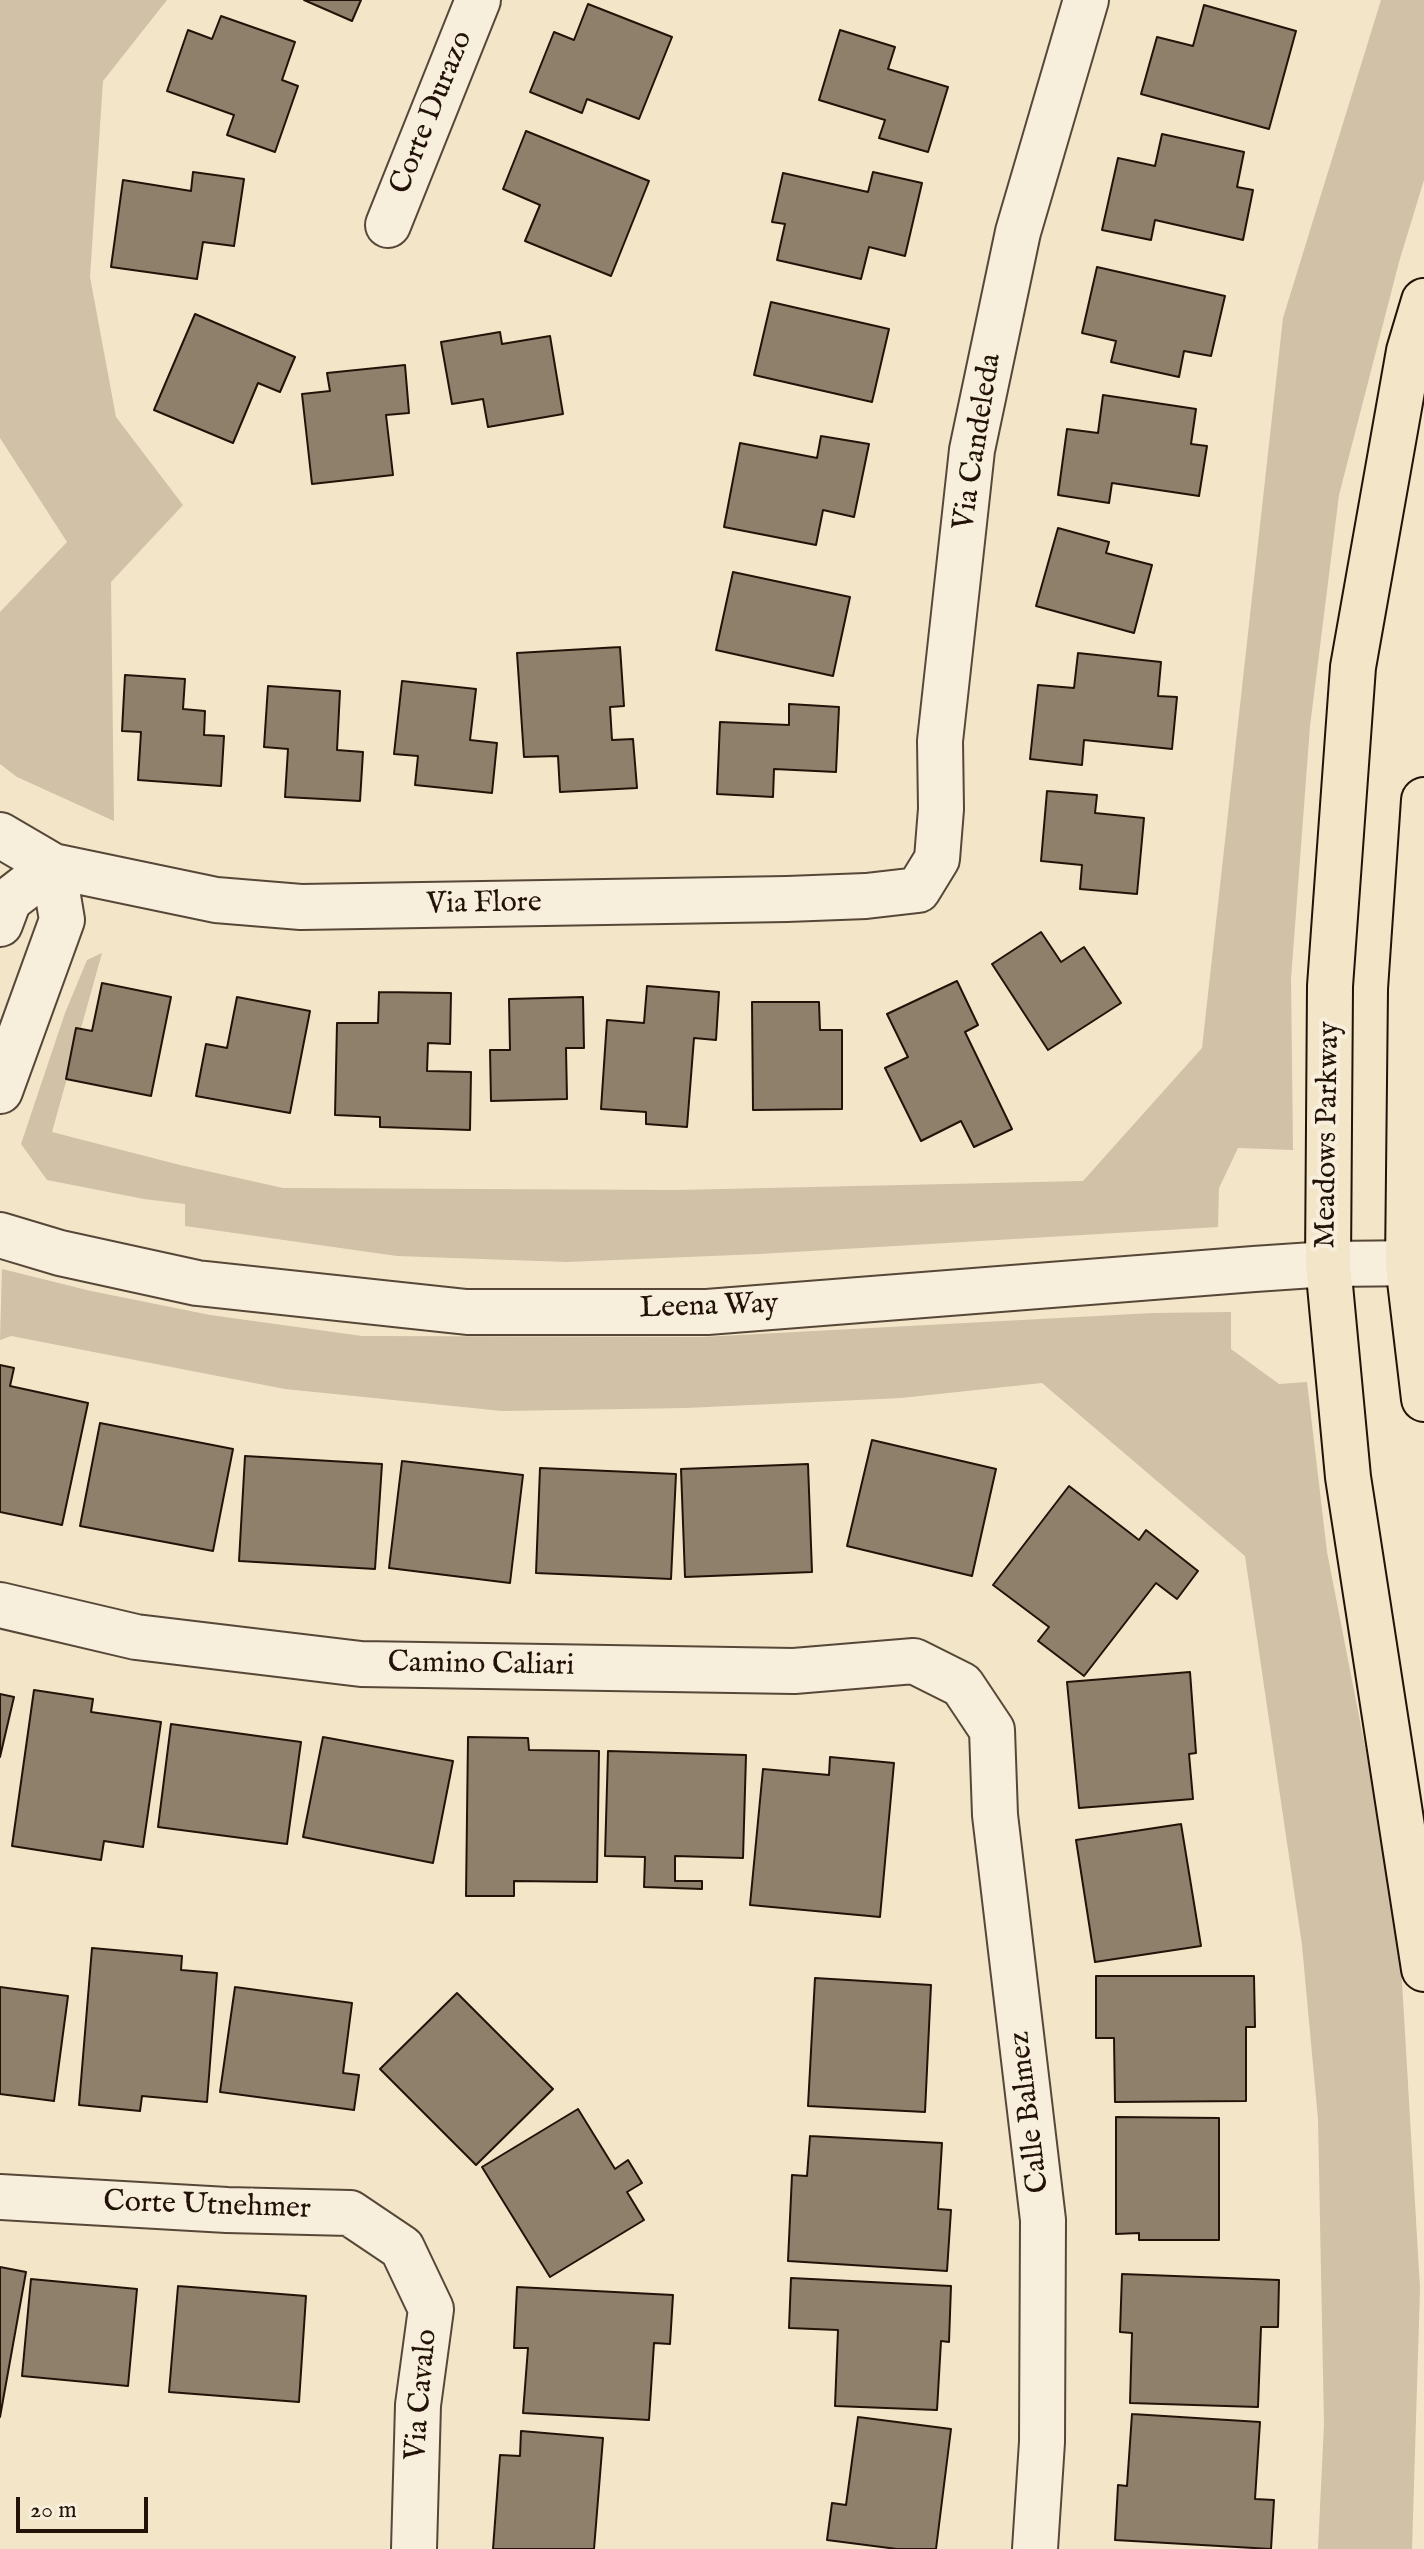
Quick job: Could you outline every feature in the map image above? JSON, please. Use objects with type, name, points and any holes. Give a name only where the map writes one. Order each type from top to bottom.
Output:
[{"type":"main road","name":"Meadows Parkway","points":[[1424,301],[1409,351],[1353,667],[1330,986],[1328,1264],[1348,1477],[1424,1969]]},
{"type":"main road","points":[[1424,800],[1411,990],[1416,1264],[1424,1399]]},
{"type":"street","name":"Corte Durazo","points":[[388,225],[478,0]]},
{"type":"street","name":"Via Candeleda","points":[[918,890],[937,859],[941,809],[940,741],[972,450],[1018,232],[1086,0]]},
{"type":"street","name":"Via Flore","points":[[0,835],[53,866],[216,900],[301,907],[787,899],[866,896],[918,890]]},
{"type":"street","points":[[0,924],[9,900],[53,866],[62,920],[0,1091]]},
{"type":"street","name":"Leena Way","points":[[0,1235],[60,1253],[197,1283],[467,1312],[707,1312],[1328,1264],[1416,1264]]},
{"type":"street","name":"Camino Caliari","points":[[0,1605],[136,1637],[361,1664],[794,1671],[914,1661],[962,1685]]},
{"type":"street","name":"Calle Balmez","points":[[962,1685],[992,1730],[995,1815],[1043,2220],[1042,2442],[1035,2549]]},
{"type":"street","name":"Corte Utnehmer","points":[[0,2197],[227,2210],[350,2213],[402,2248]]},
{"type":"street","name":"Via Cavalo","points":[[402,2248],[431,2309],[418,2405],[414,2549]]},
{"type":"shaded area","points":[[0,0],[167,0],[103,81],[90,277],[116,417],[183,505],[111,582],[114,821],[17,777],[0,764],[0,612],[67,542],[0,438]]},
{"type":"shaded area","points":[[1381,0],[1424,0],[1424,180],[1399,262],[1339,495],[1310,726],[1291,979],[1293,1150],[1238,1148],[1219,1188],[1218,1227],[567,1262],[397,1256],[185,1226],[185,1204],[47,1180],[21,1144],[65,1013],[87,960],[102,953],[52,1132],[180,1165],[283,1188],[677,1190],[1083,1181],[1202,1048],[1283,318]]},
{"type":"shaded area","points":[[2,1269],[210,1315],[362,1336],[702,1337],[1153,1313],[1231,1312],[1231,1349],[1279,1384],[1307,1382],[1327,1552],[1374,1793],[1401,1965],[1420,2288],[1412,2549],[1318,2549],[1324,2424],[1318,2119],[1302,1945],[1245,1556],[1042,1383],[901,1398],[686,1408],[502,1411],[285,1389],[11,1336],[0,1340]]},
{"type":"building","points":[[304,0],[361,0],[352,21]]},
{"type":"building","points":[[588,4],[672,37],[639,119],[587,99],[582,113],[530,92],[554,32],[574,40]]},
{"type":"building","points":[[1204,5],[1296,31],[1269,129],[1141,94],[1157,37],[1193,46]]},
{"type":"building","points":[[221,16],[295,42],[282,80],[298,86],[275,152],[227,135],[234,115],[167,91],[188,30],[212,39]]},
{"type":"building","points":[[840,30],[895,47],[888,69],[948,87],[928,152],[879,138],[885,120],[819,100]]},
{"type":"building","points":[[526,131],[649,181],[611,276],[525,241],[540,205],[503,189]]},
{"type":"building","points":[[1162,134],[1244,152],[1237,187],[1253,190],[1243,240],[1155,220],[1151,240],[1102,230],[1118,158],[1155,166]]},
{"type":"building","points":[[193,172],[244,179],[234,246],[203,242],[197,279],[111,267],[123,180],[191,191]]},
{"type":"building","points":[[873,172],[922,183],[905,256],[869,247],[861,279],[777,260],[785,224],[772,222],[783,173],[868,192]]},
{"type":"building","points":[[1097,267],[1225,296],[1211,356],[1184,351],[1179,377],[1111,362],[1116,341],[1082,333]]},
{"type":"building","points":[[771,302],[889,329],[872,402],[754,375]]},
{"type":"building","points":[[195,314],[295,357],[280,392],[258,383],[233,443],[154,410]]},
{"type":"building","points":[[500,332],[502,344],[550,336],[563,414],[488,427],[483,399],[452,404],[441,342]]},
{"type":"building","points":[[405,365],[409,413],[386,415],[393,475],[312,484],[302,394],[330,391],[327,373]]},
{"type":"building","points":[[1103,395],[1196,409],[1191,444],[1207,446],[1199,496],[1112,483],[1109,503],[1058,495],[1067,429],[1098,433]]},
{"type":"building","points":[[821,436],[869,444],[854,517],[823,510],[816,545],[724,527],[740,443],[817,458]]},
{"type":"building","points":[[1058,528],[1109,542],[1106,553],[1152,565],[1134,633],[1036,606]]},
{"type":"building","points":[[733,572],[850,597],[833,676],[716,650]]},
{"type":"building","points":[[620,647],[624,706],[610,707],[612,740],[633,739],[637,788],[560,792],[558,756],[524,757],[517,653]]},
{"type":"building","points":[[1078,653],[1161,662],[1158,696],[1177,697],[1172,749],[1084,740],[1082,765],[1030,759],[1038,685],[1074,688]]},
{"type":"building","points":[[125,675],[185,679],[183,709],[205,711],[204,735],[224,736],[221,786],[138,780],[141,732],[122,731]]},
{"type":"building","points":[[402,681],[476,689],[470,740],[497,743],[492,793],[415,785],[418,756],[394,754]]},
{"type":"building","points":[[268,686],[340,691],[337,750],[363,752],[360,801],[285,797],[288,749],[264,747]]},
{"type":"building","points":[[789,704],[839,707],[836,772],[774,769],[773,797],[717,794],[720,722],[789,725]]},
{"type":"building","points":[[1047,791],[1097,795],[1095,813],[1144,818],[1137,894],[1080,889],[1082,865],[1041,861]]},
{"type":"building","points":[[1041,932],[1061,962],[1084,947],[1121,1003],[1048,1050],[992,964]]},
{"type":"building","points":[[957,981],[978,1025],[965,1032],[1012,1129],[974,1147],[961,1121],[921,1141],[885,1068],[908,1057],[887,1014]]},
{"type":"building","points":[[102,983],[171,997],[151,1096],[66,1079],[76,1028],[92,1031]]},
{"type":"building","points":[[647,986],[719,992],[716,1040],[694,1038],[687,1127],[646,1124],[646,1112],[601,1109],[607,1020],[644,1023]]},
{"type":"building","points":[[379,992],[451,993],[450,1044],[428,1043],[427,1071],[471,1072],[470,1130],[380,1127],[380,1117],[335,1115],[337,1023],[378,1023]]},
{"type":"building","points":[[237,997],[310,1011],[290,1113],[196,1096],[206,1044],[227,1048]]},
{"type":"building","points":[[583,997],[584,1048],[566,1048],[567,1099],[491,1101],[490,1050],[510,1050],[509,999]]},
{"type":"building","points":[[752,1002],[819,1002],[820,1030],[842,1030],[842,1109],[753,1110]]},
{"type":"building","points":[[0,1365],[14,1368],[10,1386],[88,1403],[62,1525],[0,1512]]},
{"type":"building","points":[[100,1423],[233,1449],[213,1551],[80,1526]]},
{"type":"building","points":[[872,1440],[996,1469],[972,1576],[847,1546]]},
{"type":"building","points":[[245,1456],[382,1464],[375,1569],[239,1561]]},
{"type":"building","points":[[402,1461],[523,1475],[510,1583],[389,1568]]},
{"type":"building","points":[[808,1464],[812,1572],[685,1577],[681,1469]]},
{"type":"building","points":[[540,1468],[676,1474],[671,1579],[536,1573]]},
{"type":"building","points":[[1069,1486],[1139,1540],[1146,1530],[1198,1571],[1177,1599],[1156,1583],[1084,1676],[1038,1641],[1049,1627],[993,1585]]},
{"type":"building","points":[[1190,1672],[1196,1753],[1189,1754],[1193,1799],[1079,1808],[1067,1682]]},
{"type":"building","points":[[34,1690],[93,1699],[91,1712],[161,1722],[143,1847],[104,1841],[101,1860],[12,1846]]},
{"type":"building","points":[[0,1694],[14,1697],[0,1757]]},
{"type":"building","points":[[171,1724],[301,1742],[287,1844],[158,1827]]},
{"type":"building","points":[[323,1737],[453,1761],[433,1863],[303,1837]]},
{"type":"building","points":[[468,1737],[528,1738],[529,1750],[599,1751],[597,1882],[514,1881],[514,1896],[466,1896]]},
{"type":"building","points":[[608,1751],[746,1755],[743,1858],[675,1856],[675,1881],[702,1881],[702,1889],[644,1887],[645,1857],[605,1856]]},
{"type":"building","points":[[830,1757],[894,1763],[880,1917],[750,1905],[763,1769],[829,1775]]},
{"type":"building","points":[[1181,1824],[1201,1946],[1095,1962],[1076,1840]]},
{"type":"building","points":[[92,1948],[182,1956],[181,1970],[217,1973],[207,2102],[142,2096],[140,2111],[79,2105]]},
{"type":"building","points":[[1096,1976],[1254,1976],[1255,2027],[1246,2027],[1246,2101],[1115,2102],[1114,2038],[1096,2038]]},
{"type":"building","points":[[815,1978],[931,1985],[925,2112],[808,2106]]},
{"type":"building","points":[[0,1987],[68,1996],[54,2101],[0,2094]]},
{"type":"building","points":[[235,1987],[352,2003],[343,2073],[359,2075],[354,2110],[220,2092]]},
{"type":"building","points":[[457,1993],[553,2089],[476,2165],[380,2069]]},
{"type":"building","points":[[578,2109],[615,2169],[628,2160],[642,2183],[627,2192],[644,2220],[550,2277],[482,2167]]},
{"type":"building","points":[[1116,2117],[1219,2118],[1219,2240],[1139,2240],[1139,2233],[1116,2234]]},
{"type":"building","points":[[810,2136],[942,2143],[938,2209],[951,2210],[947,2271],[788,2261],[792,2175],[807,2176]]},
{"type":"building","points":[[0,2267],[26,2272],[0,2417]]},
{"type":"building","points":[[1122,2274],[1279,2280],[1278,2327],[1261,2327],[1258,2407],[1130,2403],[1132,2333],[1120,2332]]},
{"type":"building","points":[[791,2278],[951,2286],[949,2342],[941,2341],[937,2410],[835,2406],[838,2330],[789,2328]]},
{"type":"building","points":[[31,2279],[137,2289],[128,2386],[22,2376]]},
{"type":"building","points":[[178,2286],[306,2296],[299,2402],[169,2392]]},
{"type":"building","points":[[517,2287],[673,2295],[670,2344],[654,2343],[649,2420],[523,2413],[528,2348],[514,2348]]},
{"type":"building","points":[[1132,2414],[1260,2422],[1255,2499],[1274,2500],[1271,2549],[1115,2540],[1118,2485],[1127,2486]]},
{"type":"building","points":[[858,2417],[951,2429],[936,2549],[897,2549],[827,2540],[832,2503],[846,2505]]},
{"type":"building","points":[[521,2431],[603,2438],[594,2549],[493,2549],[500,2455],[520,2456]]}]
